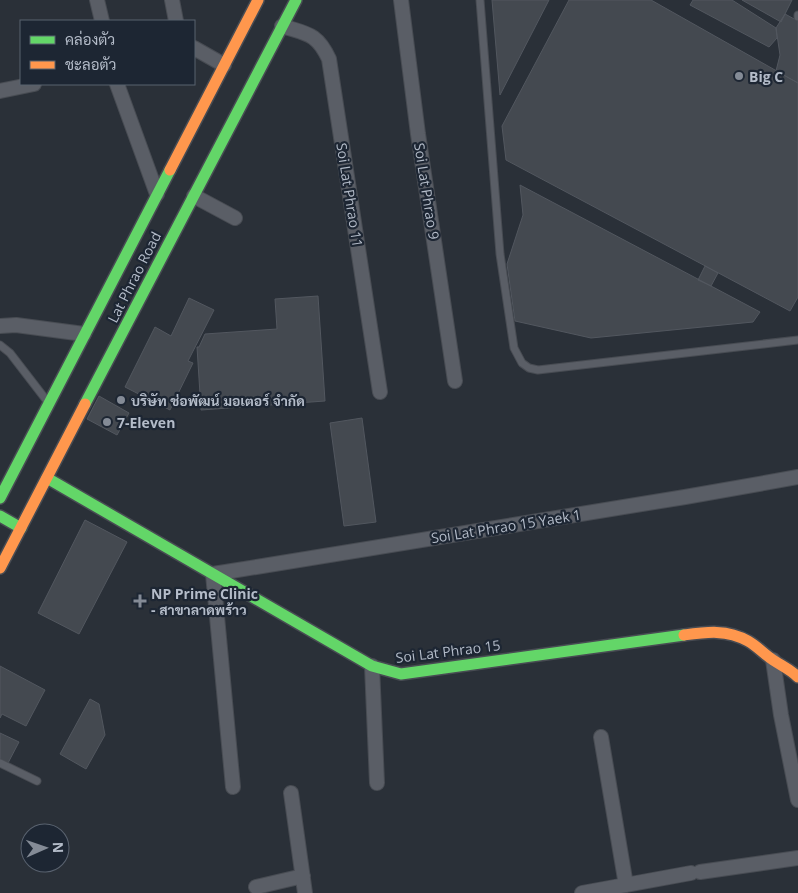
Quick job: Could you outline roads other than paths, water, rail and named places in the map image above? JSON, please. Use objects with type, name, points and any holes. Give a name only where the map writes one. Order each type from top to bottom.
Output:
[{"type":"main road","name":"Lat Phrao Road","points":[[0,498],[23,463],[49,403],[84,334],[258,0]]},
{"type":"main road","name":"Lat Phrao Road","points":[[0,568],[21,528],[43,476],[194,196],[296,0]]},
{"type":"main road","name":"Soi Lat Phrao 15","points":[[43,476],[372,666],[388,672],[400,674],[711,630],[732,634],[748,641],[773,660],[795,672]]},
{"type":"main road","points":[[0,516],[21,528]]},
{"type":"street","points":[[97,0],[102,20]]},
{"type":"street","points":[[172,0],[176,20]]},
{"type":"street","name":"Soi Lat Phrao 9","points":[[402,0],[418,134],[455,381]]},
{"type":"street","name":"Soi Lat Phrao 11","points":[[282,26],[312,35],[323,46],[329,59],[380,392]]},
{"type":"street","points":[[195,49],[224,65]]},
{"type":"street","points":[[0,91],[29,85]]},
{"type":"street","points":[[117,85],[157,194]]},
{"type":"street","points":[[194,196],[235,218]]},
{"type":"street","points":[[0,326],[16,325],[84,334]]},
{"type":"street","name":"Soi Lat Phrao 15 Yaek 1","points":[[214,574],[685,497],[798,476]]},
{"type":"street","points":[[214,574],[232,787]]},
{"type":"street","points":[[773,660],[798,800]]},
{"type":"street","points":[[372,666],[377,783]]},
{"type":"street","points":[[601,737],[626,885]]},
{"type":"street","points":[[291,793],[305,893]]},
{"type":"street","points":[[582,893],[695,872],[798,858]]},
{"type":"street","points":[[256,887],[303,876]]},
{"type":"lane","points":[[480,0],[500,254],[514,348],[522,363],[529,368],[538,370],[798,340]]},
{"type":"lane","points":[[0,345],[10,353],[49,403]]},
{"type":"lane","points":[[0,763],[37,781]]},
{"type":"place","name":"Big C","points":[[739,76]]},
{"type":"place","name":"บริษัท ช่อพัฒน์ มอเตอร์ จำกัด","points":[[121,400]]},
{"type":"place","name":"7-Eleven","points":[[107,422]]},
{"type":"place","name":"NP Prime Clinic - สาขาลาดพร้าว","points":[[140,601]]}]
